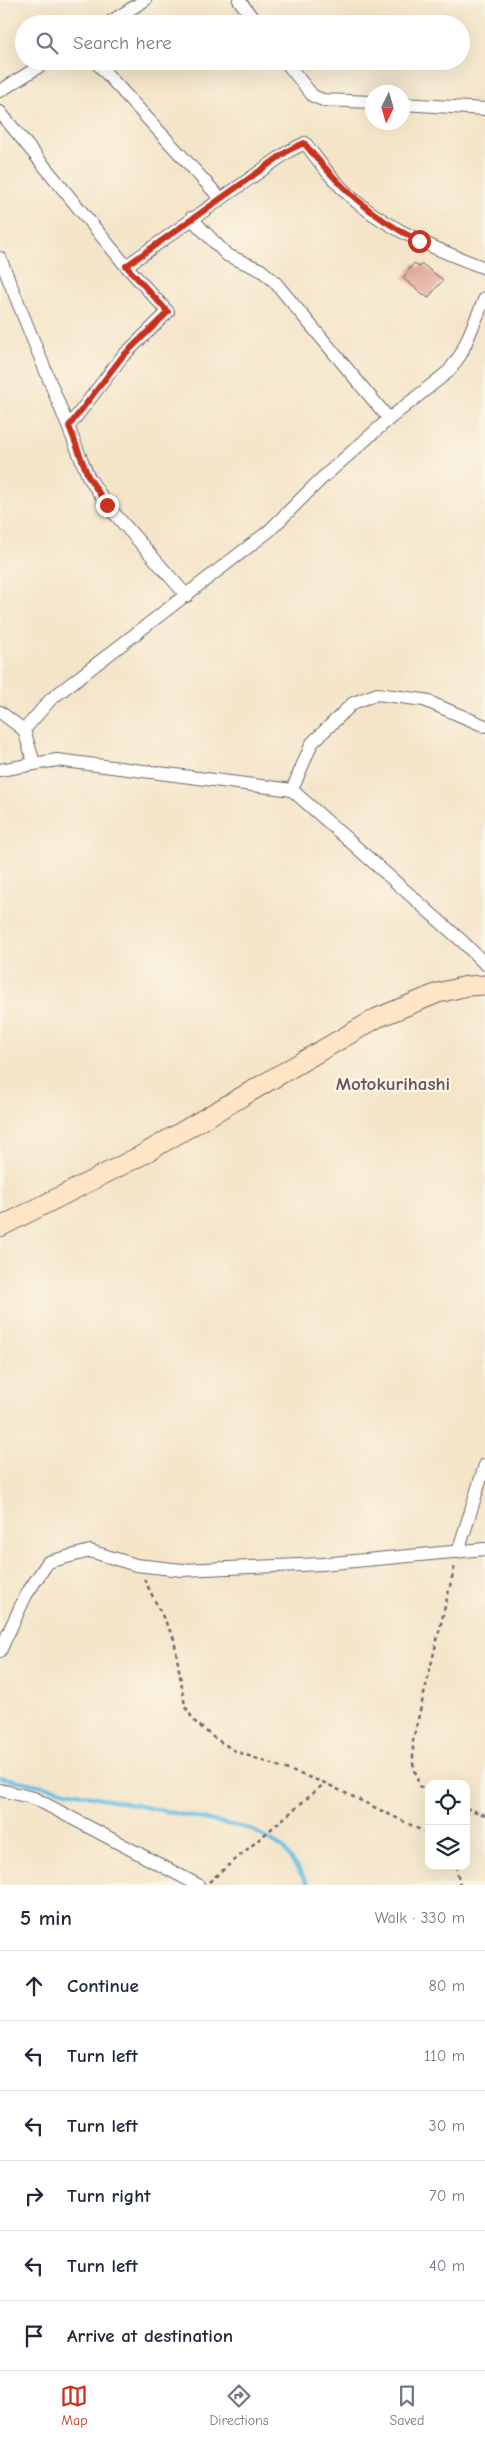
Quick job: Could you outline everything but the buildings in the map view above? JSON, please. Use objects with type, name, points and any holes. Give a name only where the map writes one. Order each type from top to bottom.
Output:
[{"type":"street","points":[[121,15],[144,0]]},
{"type":"street","points":[[239,0],[250,15]]},
{"type":"street","points":[[0,91],[34,70]]},
{"type":"street","points":[[103,70],[220,198]]},
{"type":"street","points":[[292,70],[313,96],[323,100],[365,102]]},
{"type":"street","points":[[410,104],[485,108]]},
{"type":"street","points":[[0,112],[126,266],[168,312],[122,357],[69,426]]},
{"type":"street","points":[[126,266],[289,150],[304,143],[333,179],[357,202],[394,229],[453,256],[485,268]]},
{"type":"street","points":[[191,218],[227,255],[261,270],[274,281],[389,419]]},
{"type":"street","points":[[0,258],[88,476],[107,505],[187,596]]},
{"type":"street","points":[[24,730],[51,699],[269,531],[320,480],[389,419],[449,371],[461,354],[485,298]]},
{"type":"street","points":[[292,790],[312,743],[353,703],[377,694],[424,700],[485,726]]},
{"type":"street","points":[[0,712],[24,730],[34,763]]},
{"type":"street","points":[[0,770],[56,760],[292,790],[463,942],[485,964]]},
{"type":"street","points":[[0,1227],[140,1156],[377,1018],[438,993],[467,986],[485,986]]},
{"type":"street","points":[[458,1552],[485,1465]]},
{"type":"street","points":[[0,1650],[26,1595],[48,1562],[90,1551],[136,1564],[182,1570],[322,1564],[485,1549]]},
{"type":"street","points":[[0,1790],[34,1798],[198,1885]]},
{"type":"path","points":[[425,1790],[419,1786],[413,1763],[413,1740],[458,1552]]},
{"type":"path","points":[[136,1564],[163,1612],[174,1639],[185,1706],[194,1720],[213,1737],[235,1751],[325,1783],[425,1832]]},
{"type":"path","points":[[206,1885],[325,1783]]},
{"type":"path","points":[[470,1809],[485,1815]]},
{"type":"path","points":[[457,1870],[460,1885]]},
{"type":"waterway","points":[[0,1777],[251,1829],[283,1848],[309,1885]]},
{"type":"district","name":"Motokurihashi","points":[[393,1084]]},
{"type":"route","points":[[107,505],[88,476],[69,426],[122,357],[168,312],[126,266],[289,150],[304,143],[333,179],[357,202],[394,229],[419,241]]}]
